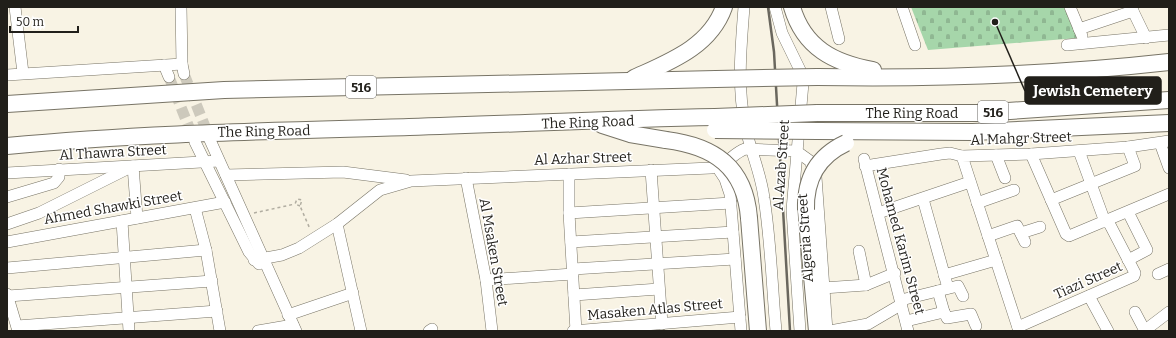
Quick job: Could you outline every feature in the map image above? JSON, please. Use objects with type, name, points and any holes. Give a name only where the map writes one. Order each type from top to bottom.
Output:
[{"type":"highway","points":[[629,81],[691,49],[704,39],[714,26],[724,7]]},
{"type":"highway","points":[[792,7],[800,27],[808,38],[828,56],[852,66],[916,78]]},
{"type":"highway","name":"516","points":[[7,104],[224,90],[817,77],[916,78],[1015,75],[1114,68],[1169,62]]},
{"type":"highway","name":"The Ring Road","points":[[7,146],[89,138],[196,132],[595,122],[683,117],[715,124],[817,113],[980,113],[1169,100]]},
{"type":"highway","points":[[595,122],[630,134],[689,144],[710,152],[728,166],[741,185],[748,207],[758,331]]},
{"type":"highway","points":[[715,124],[818,130],[930,132],[1023,130],[1169,123]]},
{"type":"highway","points":[[817,331],[806,210],[807,189],[812,174],[820,161],[836,147],[877,131]]},
{"type":"street","points":[[15,7],[23,73]]},
{"type":"street","points":[[7,75],[164,65],[183,69],[180,7]]},
{"type":"street","points":[[744,7],[740,75],[741,100],[750,149],[759,174],[765,200],[776,331]]},
{"type":"street","name":"Al Azab Street","points":[[775,7],[782,33],[798,63],[802,77],[792,190],[792,224],[800,331]]},
{"type":"street","points":[[831,7],[839,39]]},
{"type":"street","points":[[902,7],[915,45]]},
{"type":"street","points":[[1070,7],[1086,44]]},
{"type":"street","points":[[1079,29],[1132,9],[1146,38]]},
{"type":"street","points":[[1067,45],[1169,36]]},
{"type":"street","points":[[164,65],[169,77]]},
{"type":"street","points":[[210,140],[244,215],[260,259],[270,273],[292,323]]},
{"type":"street","points":[[195,142],[249,252],[260,259]]},
{"type":"street","points":[[1165,142],[1169,168]]},
{"type":"street","name":"Al Mahgr Street","points":[[1019,329],[962,156],[1079,151],[1165,142]]},
{"type":"street","points":[[1051,200],[1135,166],[1128,147]]},
{"type":"street","points":[[741,331],[731,203],[727,186],[717,168],[727,163],[737,152],[750,149],[796,151]]},
{"type":"street","name":"Algeria Street","points":[[796,151],[810,161],[815,171],[827,331]]},
{"type":"street","name":"Tiazi Street","points":[[1019,329],[1134,276],[1135,273],[1106,221],[1079,151]]},
{"type":"street","name":"Mohamed Karim Street","points":[[907,326],[895,273],[864,162],[950,153],[962,156]]},
{"type":"street","points":[[1031,154],[1069,236],[1169,194]]},
{"type":"street","points":[[996,155],[1005,178]]},
{"type":"street","name":"Al Thawra Street","points":[[7,173],[59,169],[205,163],[219,161]]},
{"type":"street","points":[[7,224],[39,213],[133,166],[138,218]]},
{"type":"street","name":"Al Azhar Street","points":[[260,259],[290,252],[337,224],[380,190],[411,181],[717,168]]},
{"type":"street","points":[[7,197],[54,183],[59,177],[59,169]]},
{"type":"street","points":[[651,170],[652,208],[662,324]]},
{"type":"street","name":"Al Azhar Street","points":[[226,175],[343,172],[375,174],[411,181]]},
{"type":"street","points":[[569,174],[569,213],[576,331]]},
{"type":"street","name":"Al Msaken Street","points":[[466,178],[486,280],[489,329]]},
{"type":"street","points":[[878,213],[970,182]]},
{"type":"street","points":[[977,203],[1014,190]]},
{"type":"street","points":[[923,199],[944,275],[944,312],[946,318],[972,314],[976,326]]},
{"type":"street","name":"Ahmed Shawki Street","points":[[7,242],[225,202]]},
{"type":"street","points":[[569,213],[731,203]]},
{"type":"street","points":[[195,208],[206,250],[220,331]]},
{"type":"street","points":[[1128,212],[1146,250],[1128,260]]},
{"type":"street","points":[[122,221],[129,331]]},
{"type":"street","points":[[337,224],[361,331]]},
{"type":"street","points":[[988,236],[1017,226],[1023,237],[1040,227]]},
{"type":"street","points":[[571,242],[733,232]]},
{"type":"street","points":[[7,268],[206,250]]},
{"type":"street","points":[[859,251],[866,285]]},
{"type":"street","points":[[486,280],[657,264],[735,259]]},
{"type":"street","points":[[944,275],[996,260]]},
{"type":"street","points":[[1158,274],[1169,269]]},
{"type":"street","points":[[823,288],[866,285],[895,273]]},
{"type":"street","points":[[212,281],[7,295],[17,329],[217,311]]},
{"type":"street","points":[[830,331],[869,328],[901,302],[943,290],[959,286],[963,296]]},
{"type":"street","points":[[574,295],[659,289]]},
{"type":"street","points":[[258,331],[292,323],[352,293]]},
{"type":"street","points":[[1089,296],[1108,331]]},
{"type":"street","points":[[907,326],[944,312]]},
{"type":"street","points":[[1135,312],[1144,331],[1169,312]]},
{"type":"street","name":"Masaken Atlas Street","points":[[573,331],[740,317]]},
{"type":"path","points":[[295,204],[295,200],[300,199],[302,202],[300,206],[314,239]]},
{"type":"path","points":[[244,215],[295,204],[300,206]]},
{"type":"green space","points":[[911,7],[1066,7],[1078,38],[928,50]]},
{"type":"tunnel","points":[[184,74],[210,139]]},
{"type":"tunnel","points":[[169,77],[194,140]]},
{"type":"railway","points":[[768,7],[774,52],[790,331]]},
{"type":"place","name":"Jewish Cemetery","points":[[995,22]]}]
